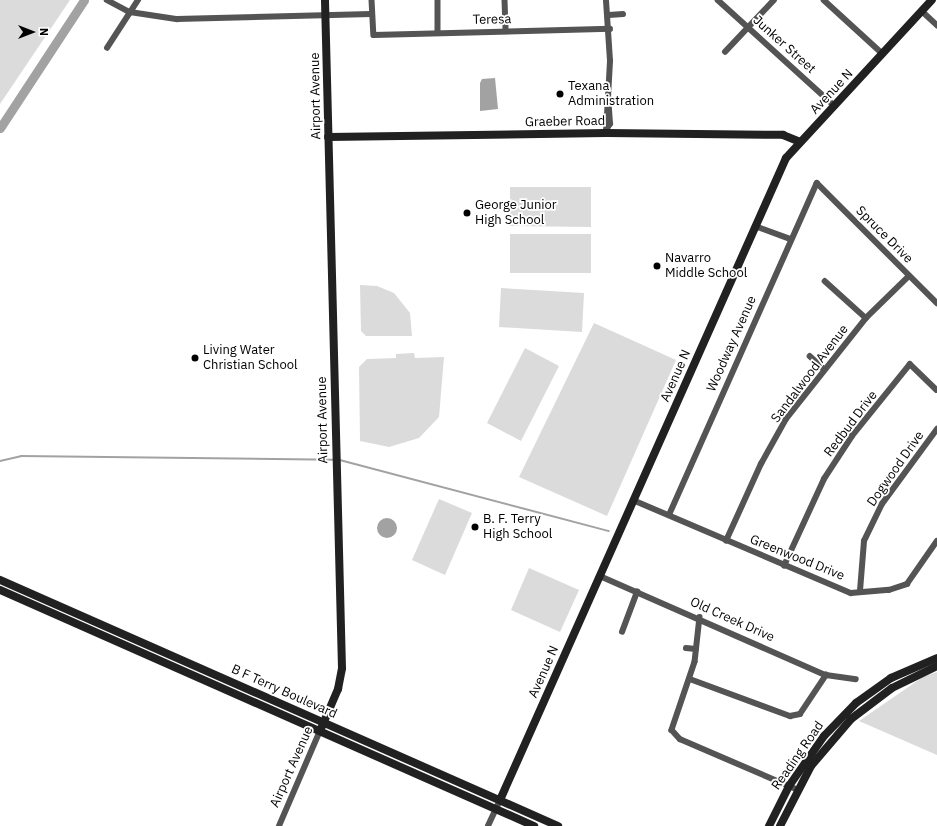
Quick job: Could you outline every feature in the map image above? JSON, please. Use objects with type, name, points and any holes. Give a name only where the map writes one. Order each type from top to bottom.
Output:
[{"type":"street","points":[[107,0],[130,12],[177,19],[372,14],[372,0]]},
{"type":"street","points":[[107,48],[138,0]]},
{"type":"street","name":"Airport Avenue","points":[[279,826],[338,689],[342,668],[325,0]]},
{"type":"street","points":[[438,0],[438,32]]},
{"type":"street","points":[[505,0],[506,31]]},
{"type":"street","points":[[606,0],[610,29],[607,98],[610,124],[606,131]]},
{"type":"street","name":"Junker Street","points":[[718,0],[835,106]]},
{"type":"street","points":[[725,52],[774,0]]},
{"type":"street","points":[[824,0],[883,54]]},
{"type":"street","name":"Avenue N","points":[[500,800],[786,158],[932,0]]},
{"type":"street","points":[[922,11],[937,25]]},
{"type":"street","name":"Teresa","points":[[372,14],[374,35],[438,32],[610,29]]},
{"type":"street","points":[[609,15],[623,14]]},
{"type":"street","name":"Graeber Road","points":[[328,137],[606,131],[783,135],[800,142]]},
{"type":"street","name":"Woodway Avenue","points":[[669,516],[790,239],[817,183]]},
{"type":"street","name":"Spruce Drive","points":[[817,183],[937,303]]},
{"type":"street","points":[[755,226],[790,239]]},
{"type":"street","name":"Sandalwood Avenue","points":[[726,541],[761,464],[786,419],[824,369],[866,318],[909,276]]},
{"type":"street","points":[[825,281],[866,318]]},
{"type":"street","points":[[810,356],[824,369]]},
{"type":"street","name":"Redbud Drive","points":[[784,566],[824,479],[852,436],[910,364],[937,390]]},
{"type":"street","name":"Dogwood Drive","points":[[860,592],[864,541],[882,504],[937,429]]},
{"type":"street","name":"Greenwood Drive","points":[[633,500],[784,566],[852,593],[889,590],[906,584],[937,541]]},
{"type":"street","name":"Old Creek Drive","points":[[600,576],[700,617],[826,675],[856,679]]},
{"type":"street","name":"B F Terry Boulevard","points":[[4,581],[558,826]]},
{"type":"street","name":"B F Terry Boulevard","points":[[2,591],[534,826]]},
{"type":"street","points":[[622,632],[637,592]]},
{"type":"street","points":[[700,617],[690,679],[672,730],[680,738],[792,788]]},
{"type":"street","points":[[686,648],[696,649]]},
{"type":"street","name":"Reading Road","points":[[769,826],[824,736],[856,703],[891,678],[937,658]]},
{"type":"street","name":"Reading Road","points":[[780,826],[792,788],[823,749],[851,719],[892,688],[937,666]]},
{"type":"street","points":[[690,679],[783,716],[800,714],[821,688],[826,675]]},
{"type":"street","points":[[488,826],[500,800]]},
{"type":"shaded area","points":[[0,0],[70,0],[0,104]]},
{"type":"shaded area","points":[[495,78],[498,109],[480,111],[480,83],[482,79]]},
{"type":"shaded area","points":[[510,187],[591,187],[591,227],[510,226]]},
{"type":"shaded area","points":[[510,234],[591,234],[591,273],[510,273]]},
{"type":"shaded area","points":[[360,285],[377,286],[394,293],[410,313],[412,336],[366,336],[361,331]]},
{"type":"shaded area","points":[[501,288],[584,293],[582,332],[499,327]]},
{"type":"shaded area","points":[[594,323],[676,360],[607,516],[519,477]]},
{"type":"shaded area","points":[[525,348],[559,366],[521,441],[487,423]]},
{"type":"shaded area","points":[[414,353],[415,358],[444,357],[439,417],[419,438],[389,447],[360,441],[359,367],[367,359],[396,358],[396,354]]},
{"type":"shaded area","points":[[439,499],[472,513],[445,575],[412,560]]},
{"type":"shaded area","points":[[387,518],[394,521],[397,528],[394,535],[387,538],[380,535],[377,528],[380,521]]},
{"type":"shaded area","points":[[529,568],[579,590],[560,632],[511,610]]},
{"type":"shaded area","points":[[937,672],[937,755],[859,721],[923,677]]},
{"type":"waterway","points":[[0,128],[84,0]]},
{"type":"waterway","points":[[0,461],[21,456],[334,460]]},
{"type":"waterway","points":[[340,460],[609,531]]},
{"type":"place","name":"Texana Administration","points":[[560,94]]},
{"type":"place","name":"George Junior High School","points":[[467,213]]},
{"type":"place","name":"Navarro Middle School","points":[[657,266]]},
{"type":"place","name":"Living Water Christian School","points":[[195,358]]},
{"type":"place","name":"B. F. Terry High School","points":[[475,527]]}]
